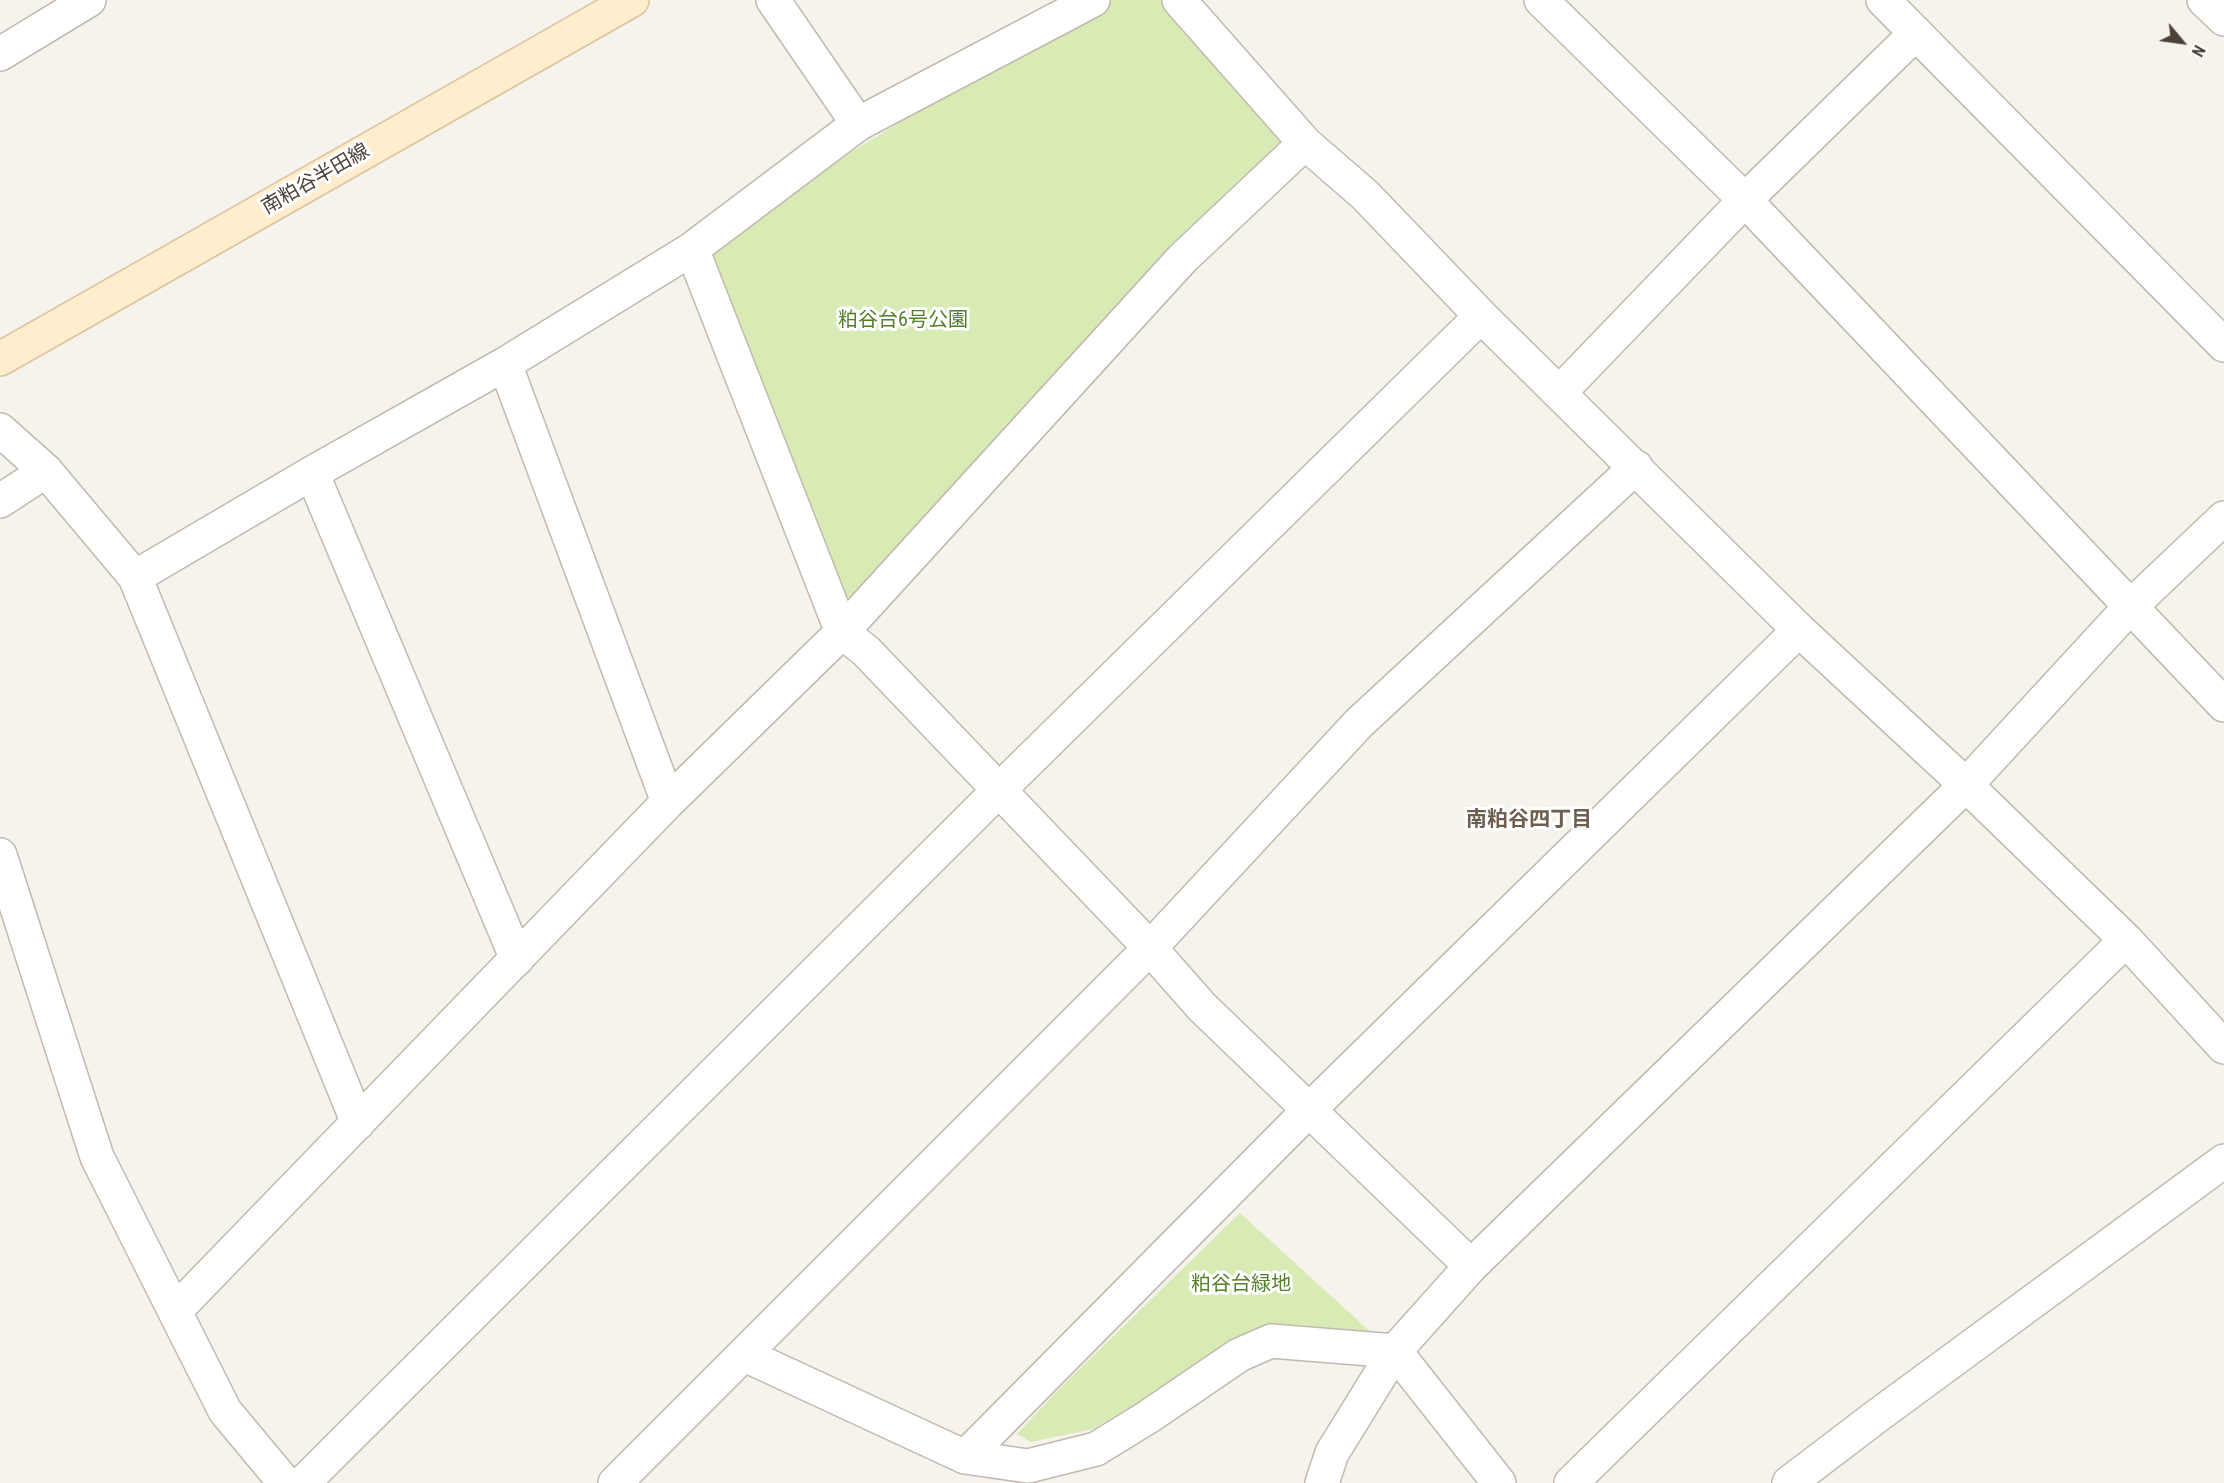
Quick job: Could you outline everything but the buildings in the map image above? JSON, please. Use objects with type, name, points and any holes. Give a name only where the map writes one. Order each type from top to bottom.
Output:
[{"type":"main road","name":"南粕谷半田線","points":[[4,351],[632,0]]},
{"type":"street","points":[[0,54],[89,0]]},
{"type":"street","points":[[773,0],[858,124]]},
{"type":"street","points":[[135,577],[312,473],[505,364],[692,249],[858,124],[1093,0]]},
{"type":"street","points":[[1179,0],[1305,143],[1365,195],[1481,316],[1799,630],[1966,785],[2126,940],[2224,1047]]},
{"type":"street","points":[[1541,0],[1746,200],[2224,705]]},
{"type":"street","points":[[1883,0],[2224,345]]},
{"type":"street","points":[[2204,0],[2224,19]]},
{"type":"street","points":[[1560,392],[1746,200],[1916,33]]},
{"type":"street","points":[[176,1311],[668,802],[842,632],[1182,258],[1305,143]]},
{"type":"street","points":[[692,249],[842,632],[866,651],[1150,948],[1202,1007],[1472,1266]]},
{"type":"street","points":[[303,1483],[998,790],[1481,316]]},
{"type":"street","points":[[505,364],[668,802]]},
{"type":"street","points":[[0,430],[46,471],[135,577],[358,1123]]},
{"type":"street","points":[[615,1483],[1150,948],[1359,723],[1636,467]]},
{"type":"street","points":[[0,501],[46,471]]},
{"type":"street","points":[[312,473],[517,959]]},
{"type":"street","points":[[1322,1483],[1332,1453],[1395,1351],[1472,1266],[1966,785],[2130,607],[2224,518]]},
{"type":"street","points":[[965,1457],[1309,1110],[1799,630]]},
{"type":"street","points":[[0,855],[97,1157],[225,1411],[285,1483]]},
{"type":"street","points":[[1571,1483],[2126,940]]},
{"type":"street","points":[[1789,1483],[2224,1161]]},
{"type":"street","points":[[745,1355],[965,1457],[1028,1466],[1096,1449],[1149,1417],[1239,1355],[1271,1341],[1395,1351],[1499,1483]]},
{"type":"green space","name":"粕谷台6号公園","points":[[1101,0],[1179,0],[1305,143],[842,632],[692,249]]},
{"type":"green space","name":"粕谷台緑地","points":[[1240,1213],[1375,1336],[1263,1331],[1093,1429],[1031,1442],[1017,1434],[1062,1386]]},
{"type":"district","name":"南粕谷四丁目","points":[[1529,821]]}]
